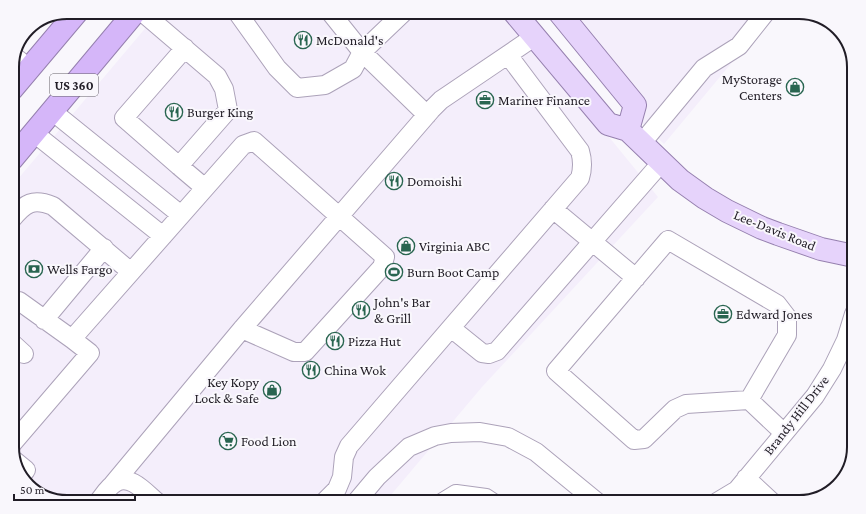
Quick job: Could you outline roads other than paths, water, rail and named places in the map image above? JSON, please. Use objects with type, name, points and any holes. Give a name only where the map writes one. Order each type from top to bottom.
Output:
[{"type":"highway","name":"US 360","points":[[22,63],[69,19]]},
{"type":"highway","name":"US 360","points":[[19,151],[130,19]]},
{"type":"main road","name":"Lee-Davis Road","points":[[520,19],[608,124],[635,137],[680,180],[705,198],[727,211],[762,228],[821,249],[847,255]]},
{"type":"main road","points":[[564,19],[635,105],[635,137]]},
{"type":"street","points":[[150,19],[217,76],[224,89],[228,110],[179,166]]},
{"type":"street","points":[[241,19],[277,68],[297,88],[325,85],[353,69],[362,52],[397,19]]},
{"type":"street","points":[[336,19],[362,52],[427,115]]},
{"type":"street","points":[[635,137],[704,68],[738,46],[760,19]]},
{"type":"street","points":[[104,495],[242,329],[441,100],[534,37]]},
{"type":"street","points":[[185,48],[124,118],[205,188]]},
{"type":"street","points":[[331,495],[337,489],[342,477],[344,457],[349,446],[580,178],[583,168],[583,160],[580,150],[508,55]]},
{"type":"street","points":[[52,111],[181,215]]},
{"type":"street","points":[[34,133],[163,236]]},
{"type":"street","points":[[72,339],[243,145],[254,141],[385,257],[382,268],[305,352],[294,352],[242,329]]},
{"type":"street","points":[[451,328],[482,353],[489,354],[497,350],[661,163]]},
{"type":"street","points":[[19,210],[30,202],[41,201],[53,206],[131,272]]},
{"type":"street","points":[[553,209],[636,278]]},
{"type":"street","points":[[749,400],[787,335],[787,317],[777,304],[668,240],[556,371],[634,440],[644,439],[675,409],[686,404],[749,400],[784,433]]},
{"type":"street","points":[[44,320],[104,248]]},
{"type":"street","points":[[19,301],[90,353],[19,436]]},
{"type":"street","name":"Brandy Hill Drive","points":[[727,495],[742,484],[814,396],[832,369],[847,337]]},
{"type":"street","points":[[362,495],[377,477],[409,448],[435,436],[451,433],[480,432],[508,438],[536,452],[588,495]]},
{"type":"street","points":[[113,484],[120,480],[128,480],[149,495]]},
{"type":"street","points":[[742,484],[748,495]]},
{"type":"street","points":[[742,484],[760,495]]},
{"type":"place","name":"McDonald's","points":[[303,40]]},
{"type":"place","name":"MyStorage Centers","points":[[795,87]]},
{"type":"place","name":"Mariner Finance","points":[[485,100]]},
{"type":"place","name":"Burger King","points":[[174,112]]},
{"type":"place","name":"Domoishi","points":[[394,181]]},
{"type":"place","name":"Virginia ABC","points":[[406,246]]},
{"type":"place","name":"Wells Fargo","points":[[34,269]]},
{"type":"place","name":"Burn Boot Camp","points":[[394,272]]},
{"type":"place","name":"John's Bar & Grill","points":[[361,310]]},
{"type":"place","name":"Edward Jones","points":[[723,314]]},
{"type":"place","name":"Pizza Hut","points":[[335,341]]},
{"type":"place","name":"China Wok","points":[[311,370]]},
{"type":"place","name":"Key Kopy Lock & Safe","points":[[272,390]]},
{"type":"place","name":"Food Lion","points":[[228,441]]}]
